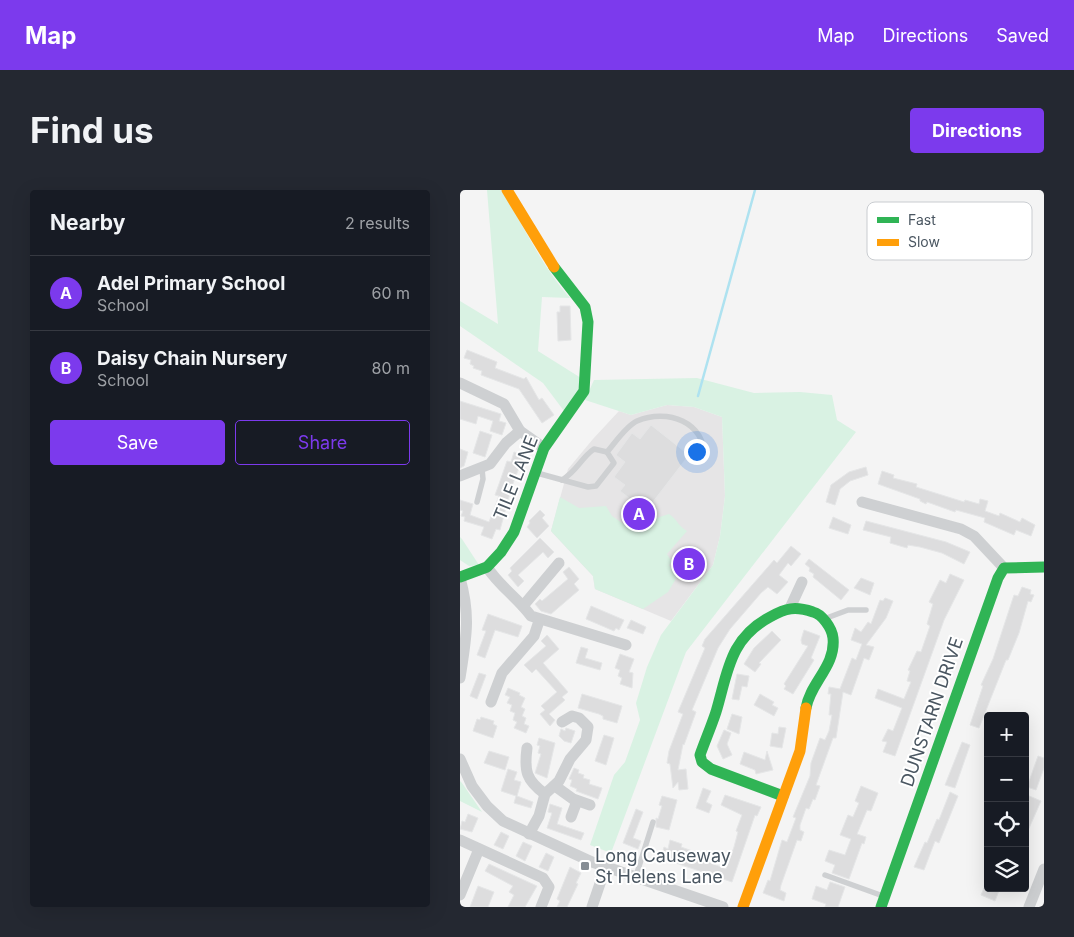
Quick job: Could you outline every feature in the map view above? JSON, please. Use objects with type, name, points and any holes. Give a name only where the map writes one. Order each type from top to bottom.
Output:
[{"type":"street","name":"TILE LANE","points":[[460,578],[487,567],[501,552],[514,532],[544,448],[584,391],[586,375],[588,322],[585,307],[550,263],[526,218],[507,190]]},
{"type":"street","points":[[460,383],[504,404],[520,432],[544,448]]},
{"type":"street","points":[[460,476],[482,469],[494,460],[506,443],[520,432]]},
{"type":"street","points":[[862,502],[961,529],[974,536],[1004,568],[1044,567]]},
{"type":"street","points":[[523,606],[559,563]]},
{"type":"street","points":[[487,567],[503,589],[523,606],[531,616],[539,621],[555,622],[626,645]]},
{"type":"street","name":"DUNSTARN DRIVE","points":[[883,902],[998,578],[1004,568]]},
{"type":"street","points":[[460,578],[466,600],[468,628],[460,678]]},
{"type":"street","points":[[790,608],[802,582]]},
{"type":"street","points":[[743,907],[800,751],[807,704],[831,659],[833,638],[827,624],[808,609],[790,608],[775,612],[745,636],[732,655],[724,676],[716,711],[700,755],[702,762],[711,769],[783,796]]},
{"type":"street","points":[[491,702],[502,673],[534,636],[539,621]]},
{"type":"street","points":[[529,834],[539,816],[546,794],[555,786],[588,733],[588,727],[578,718],[572,716],[562,722]]},
{"type":"street","points":[[527,748],[525,770],[528,776],[546,794]]},
{"type":"street","points":[[461,765],[472,786],[487,806],[503,821],[529,834],[606,866],[723,907]]},
{"type":"street","points":[[555,786],[577,801],[590,805]]},
{"type":"street","points":[[571,817],[577,801]]},
{"type":"street","points":[[460,840],[548,882],[548,892],[541,907]]},
{"type":"street","points":[[460,896],[480,849]]},
{"type":"street","points":[[592,907],[606,866]]},
{"type":"street","points":[[1029,907],[1044,869]]},
{"type":"lane","points":[[607,452],[635,421],[657,415],[677,418],[697,430],[705,450],[704,459]]},
{"type":"lane","points":[[535,472],[562,480],[588,487],[596,486],[614,464],[607,452],[594,449],[587,454],[573,474],[562,480]]},
{"type":"lane","points":[[476,502],[483,479],[482,469]]},
{"type":"lane","points":[[827,624],[848,610],[866,610]]},
{"type":"lane","points":[[636,876],[654,822]]},
{"type":"lane","points":[[825,875],[883,902]]},
{"type":"shaded area","points":[[667,405],[694,407],[722,417],[725,496],[720,536],[713,565],[671,621],[595,589],[593,576],[551,531],[568,469],[593,439],[619,411],[631,415]]},
{"type":"green space","points":[[487,190],[501,190],[542,260],[570,298],[542,297],[538,351],[581,378],[579,388],[564,411],[543,383],[460,326],[460,301],[498,324]]},
{"type":"green space","points":[[697,378],[754,393],[800,392],[832,395],[837,420],[856,432],[686,652],[611,853],[590,845],[614,775],[625,762],[640,720],[636,703],[647,667],[661,635],[713,565],[720,536],[725,496],[722,417],[694,407],[667,405],[631,415],[585,400],[594,380]]},
{"type":"green space","points":[[560,497],[579,508],[606,506],[612,516],[628,527],[669,514],[672,516],[687,531],[667,554],[672,562],[669,565],[677,577],[668,592],[643,609],[595,589],[593,576],[551,531]]},
{"type":"green space","points":[[460,537],[479,565],[469,566],[460,560]]},
{"type":"green space","points":[[460,781],[462,783],[482,812],[460,801]]},
{"type":"building","points":[[560,306],[570,306],[571,340],[558,341],[557,312],[560,312]]},
{"type":"building","points":[[467,350],[497,362],[495,368],[524,379],[526,377],[539,400],[542,398],[554,415],[542,423],[519,389],[481,375],[482,371],[473,368],[474,366],[470,364],[471,360],[464,358]]},
{"type":"building","points":[[460,401],[501,414],[499,421],[506,423],[502,435],[490,431],[493,421],[478,416],[476,424],[460,419]]},
{"type":"building","points":[[651,425],[689,455],[649,507],[645,504],[642,508],[620,491],[625,485],[614,477],[625,462],[616,455],[632,433],[640,439]]},
{"type":"building","points":[[480,431],[492,435],[485,457],[473,453]]},
{"type":"building","points":[[460,449],[468,452],[464,466],[460,468]]},
{"type":"building","points":[[514,452],[524,455],[512,486],[500,530],[496,529],[492,539],[481,535],[484,527],[464,521],[465,517],[461,516],[463,511],[460,510],[460,500],[473,504],[470,515],[489,522],[499,496],[495,495],[507,461],[511,462]]},
{"type":"building","points":[[866,467],[868,475],[850,481],[840,489],[835,505],[826,502],[831,485],[849,472]]},
{"type":"building","points":[[882,471],[894,475],[893,478],[917,484],[916,487],[964,502],[965,500],[979,504],[980,499],[988,501],[985,511],[999,516],[1000,513],[1020,522],[1022,518],[1035,525],[1031,536],[1016,530],[1014,535],[984,522],[985,518],[956,510],[955,512],[927,502],[926,504],[920,501],[920,499],[878,484]]},
{"type":"building","points":[[540,510],[545,515],[542,518],[549,526],[537,538],[527,527],[530,523],[529,521]]},
{"type":"building","points":[[833,517],[851,525],[848,534],[829,528]]},
{"type":"building","points":[[866,521],[946,542],[970,552],[964,564],[942,553],[920,547],[908,545],[907,548],[890,543],[891,537],[863,530]]},
{"type":"building","points":[[540,538],[554,552],[548,558],[543,552],[518,575],[524,581],[518,587],[508,575],[512,571],[510,568]]},
{"type":"building","points":[[791,546],[801,554],[791,566],[788,563],[779,575],[788,582],[777,594],[768,587],[761,593],[730,629],[718,648],[692,710],[696,712],[683,744],[678,770],[686,769],[688,789],[679,790],[678,782],[673,788],[670,764],[667,763],[669,751],[683,714],[678,712],[705,648],[702,646],[705,639],[774,560],[777,563]]},
{"type":"building","points":[[695,547],[707,562],[685,582],[672,567]]},
{"type":"building","points":[[809,559],[849,590],[841,600],[813,577],[814,574],[809,571],[810,568],[805,564]]},
{"type":"building","points":[[569,567],[579,579],[574,584],[579,590],[551,614],[541,611],[535,604],[540,599],[542,601],[568,579],[563,572]]},
{"type":"building","points":[[950,574],[964,580],[944,620],[895,756],[883,752],[887,742],[882,741],[888,729],[893,731],[902,708],[875,698],[878,689],[904,699],[911,682],[907,681],[910,671],[908,670],[917,651],[921,652],[930,626],[927,624],[933,604],[929,602],[940,580],[946,583]]},
{"type":"building","points":[[861,578],[874,583],[870,595],[854,588]]},
{"type":"building","points":[[1022,587],[1031,590],[1030,594],[1034,595],[1031,602],[1028,601],[1019,633],[984,712],[979,728],[970,725],[983,686],[981,685],[993,659],[1014,595],[1018,596]]},
{"type":"building","points":[[885,598],[893,601],[886,618],[866,645],[874,647],[869,660],[864,658],[851,695],[843,692],[836,738],[833,738],[816,785],[820,786],[815,800],[813,799],[809,809],[806,808],[800,825],[800,830],[804,832],[801,841],[797,840],[781,885],[780,890],[786,893],[784,901],[763,893],[768,880],[770,881],[782,840],[787,842],[796,818],[793,817],[810,776],[811,763],[820,738],[825,740],[829,731],[832,715],[829,715],[831,694],[828,694],[829,687],[840,689],[852,658],[856,660],[862,644],[851,640],[855,628],[861,632],[868,622],[871,624],[880,600],[883,601]]},
{"type":"building","points":[[591,606],[624,620],[619,630],[616,628],[614,631],[586,619]]},
{"type":"building","points":[[488,614],[522,626],[518,637],[495,630],[485,658],[477,655],[486,631],[482,630]]},
{"type":"building","points":[[631,620],[646,627],[643,634],[627,628]]},
{"type":"building","points":[[804,630],[820,636],[811,658],[814,660],[793,694],[784,689],[786,686],[784,684],[808,646],[802,644],[801,640]]},
{"type":"building","points":[[772,631],[781,640],[759,663],[761,664],[755,672],[744,664],[754,648]]},
{"type":"building","points":[[547,635],[559,649],[543,663],[568,692],[562,697],[565,700],[549,714],[555,720],[550,726],[540,714],[545,710],[541,706],[557,692],[536,669],[532,673],[524,665],[546,646],[541,641]]},
{"type":"building","points":[[581,647],[588,649],[585,658],[602,663],[600,670],[576,663]]},
{"type":"building","points":[[620,654],[634,659],[629,672],[633,673],[632,688],[620,684],[622,678],[618,676],[620,670],[615,668]]},
{"type":"building","points":[[479,673],[486,675],[477,699],[470,696]]},
{"type":"building","points":[[737,674],[749,676],[747,687],[742,686],[739,700],[732,699]]},
{"type":"building","points":[[508,688],[520,693],[519,695],[525,698],[521,707],[525,709],[522,716],[526,718],[524,724],[529,726],[526,733],[514,728],[517,722],[513,720],[515,713],[510,711],[512,705],[507,703],[510,697],[505,695]]},
{"type":"building","points":[[582,694],[622,706],[617,723],[603,719],[603,716],[599,714],[578,708]]},
{"type":"building","points":[[760,694],[774,702],[772,705],[778,708],[774,716],[754,705]]},
{"type":"building","points":[[732,714],[742,717],[739,734],[727,729]]},
{"type":"building","points":[[481,717],[494,721],[493,724],[497,726],[493,738],[473,731],[477,719],[480,720]]},
{"type":"building","points":[[779,727],[786,728],[782,748],[770,746],[772,733],[778,734]]},
{"type":"building","points":[[566,728],[575,731],[571,743],[564,741],[559,736],[561,729],[565,731]]},
{"type":"building","points":[[724,730],[731,733],[727,744],[732,755],[723,759],[717,746]]},
{"type":"building","points":[[604,735],[614,738],[606,765],[595,761]]},
{"type":"building","points":[[539,738],[555,743],[547,778],[535,773],[541,754],[538,753],[540,746],[537,745]]},
{"type":"building","points":[[962,742],[970,745],[955,788],[945,785]]},
{"type":"building","points":[[489,751],[509,757],[505,770],[484,763]]},
{"type":"building","points":[[767,751],[773,770],[756,774],[755,770],[740,764],[744,752],[765,760]]},
{"type":"building","points":[[1038,756],[1044,758],[1044,768],[1036,790],[1029,788],[1029,781]]},
{"type":"building","points":[[574,768],[579,770],[578,773],[584,775],[583,778],[590,780],[589,784],[602,788],[598,799],[576,791],[577,789],[570,786],[572,780],[569,779]]},
{"type":"building","points":[[508,769],[517,772],[514,780],[521,782],[517,796],[533,802],[531,808],[514,803],[516,796],[501,791]]},
{"type":"building","points":[[861,786],[878,793],[871,811],[867,810],[857,834],[866,837],[849,879],[832,873],[835,865],[825,861],[829,850],[845,855],[851,839],[840,835],[848,815],[853,817],[859,803],[855,801]]},
{"type":"building","points":[[703,788],[711,791],[706,802],[712,805],[709,813],[696,808]]},
{"type":"building","points":[[950,792],[958,796],[939,843],[935,841],[924,870],[914,867],[937,819],[939,820]]},
{"type":"building","points":[[725,795],[761,807],[757,816],[755,815],[732,882],[661,858],[664,847],[668,849],[670,840],[682,844],[681,847],[698,853],[696,857],[726,869],[742,815],[721,805]]},
{"type":"building","points":[[662,796],[677,800],[669,830],[656,827],[656,818],[658,819],[662,806],[659,805]]},
{"type":"building","points":[[1029,796],[1041,801],[1029,828]]},
{"type":"building","points":[[550,804],[562,808],[557,824],[584,833],[581,840],[547,828],[552,813],[548,812]]},
{"type":"building","points":[[636,809],[643,812],[633,838],[641,841],[638,849],[623,843]]},
{"type":"building","points":[[468,814],[478,818],[472,832],[460,829],[462,821],[465,822]]},
{"type":"building","points":[[501,832],[509,836],[503,849],[494,845]]},
{"type":"building","points":[[523,842],[532,846],[525,861],[516,856]]},
{"type":"building","points":[[546,853],[554,857],[548,871],[539,867]]},
{"type":"building","points":[[489,864],[537,886],[525,907],[508,907],[514,895],[509,892],[513,886],[485,871]]},
{"type":"building","points":[[570,867],[581,873],[576,883],[578,884],[567,907],[557,907],[560,901],[557,899]]},
{"type":"building","points":[[830,882],[845,887],[838,907],[825,907],[826,904],[812,899],[816,886],[827,890]]},
{"type":"building","points":[[478,886],[494,892],[488,907],[470,907]]},
{"type":"building","points":[[984,888],[984,892],[998,892],[995,901],[981,895]]},
{"type":"waterway","points":[[698,396],[755,190]]},
{"type":"traffic: fast","points":[[460,577],[487,567],[501,552],[514,532],[544,448],[584,391],[588,322],[585,307],[554,267]]},
{"type":"traffic: fast","points":[[881,907],[998,578],[1004,568],[1044,567]]},
{"type":"traffic: fast","points":[[783,796],[711,769],[702,762],[700,755],[716,712],[732,658],[738,646],[756,626],[776,614],[791,609],[807,610],[816,613],[829,626],[833,638],[831,657],[812,690],[806,708]]},
{"type":"traffic: slow","points":[[507,190],[554,267]]},
{"type":"traffic: slow","points":[[743,907],[800,751],[806,708]]},
{"type":"place","name":"Adel Primary School","points":[[639,514]]},
{"type":"place","name":"Daisy Chain Nursery","points":[[689,564]]},
{"type":"place","name":"Long Causeway St Helens Lane","points":[[585,866]]}]
